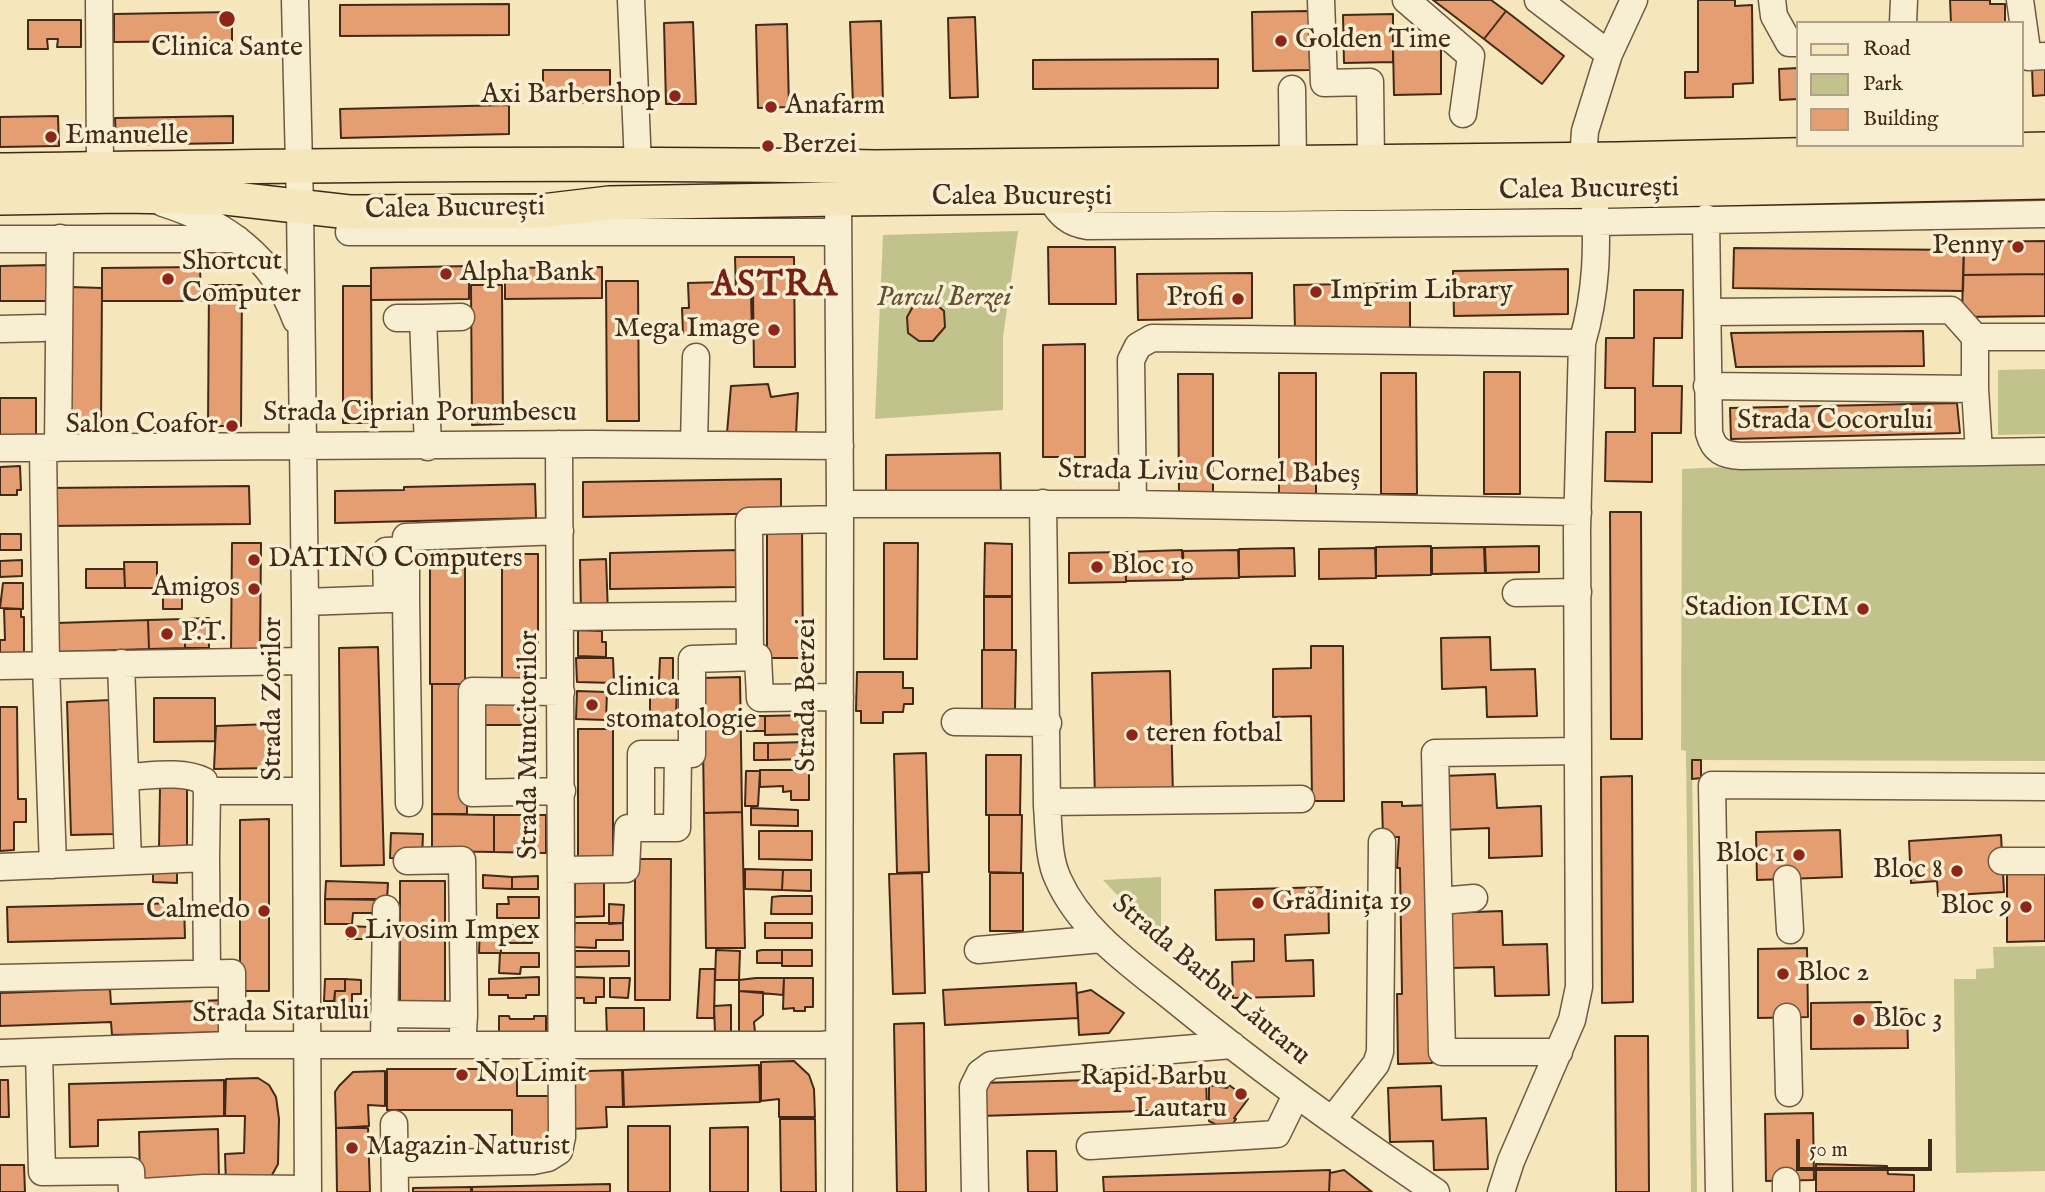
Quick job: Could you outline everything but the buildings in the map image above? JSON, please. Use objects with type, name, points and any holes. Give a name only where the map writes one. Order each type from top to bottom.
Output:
[{"type":"main road","name":"Calea București","points":[[0,170],[299,165],[875,167],[1293,163],[2045,149]]},
{"type":"main road","name":"Calea București","points":[[0,198],[226,198],[349,212],[542,211],[609,203],[838,199],[1050,198],[1595,206],[2045,182]]},
{"type":"street","points":[[99,0],[100,169]]},
{"type":"street","name":"Strada Zorilor","points":[[295,0],[305,603],[308,1191]]},
{"type":"street","points":[[638,165],[631,0],[652,0]]},
{"type":"street","points":[[1321,0],[1324,83],[1370,82],[1371,161]]},
{"type":"street","points":[[1406,0],[1471,56],[1463,114]]},
{"type":"street","points":[[1538,0],[1609,54]]},
{"type":"street","points":[[1583,159],[1585,131],[1609,54],[1634,0]]},
{"type":"street","points":[[1772,0],[1774,16],[1789,43],[1797,43]]},
{"type":"street","points":[[1903,21],[1904,0]]},
{"type":"street","points":[[2020,0],[2023,21]]},
{"type":"street","points":[[2024,28],[2028,57],[2045,56]]},
{"type":"street","points":[[1292,89],[1293,163]]},
{"type":"street","points":[[123,196],[163,203],[197,214],[237,239],[271,271],[287,296],[301,333]]},
{"type":"street","name":"Strada Berzei","points":[[838,199],[839,1192]]},
{"type":"street","points":[[1500,1192],[1572,1020],[1578,987],[1578,512],[1581,343],[1595,285],[1595,206],[1706,218],[2045,215]]},
{"type":"street","name":"Strada Cocorului","points":[[1706,218],[1707,386],[1712,442],[1718,450],[1727,456],[2045,451]]},
{"type":"street","points":[[349,232],[838,232]]},
{"type":"street","points":[[53,864],[46,665],[51,448],[60,238]]},
{"type":"street","points":[[0,239],[237,239]]},
{"type":"street","points":[[1708,312],[1951,310],[1975,337],[1979,452]]},
{"type":"street","points":[[424,317],[428,447]]},
{"type":"street","points":[[397,318],[461,317]]},
{"type":"street","points":[[0,329],[42,328]]},
{"type":"street","points":[[1975,337],[2045,337]]},
{"type":"street","points":[[1133,504],[1131,360],[1138,346],[1152,338],[1581,343]]},
{"type":"street","points":[[694,443],[696,357]]},
{"type":"street","points":[[1707,386],[1975,389]]},
{"type":"street","name":"Strada Ciprian Porumbescu","points":[[0,448],[694,443],[840,446]]},
{"type":"street","name":"Strada Muncitorilor","points":[[559,444],[563,1046]]},
{"type":"street","name":"Strada Liviu Cornel Babeș","points":[[749,615],[749,521],[840,512],[1043,503],[1578,512]]},
{"type":"street","name":"Strada Barbu Lăutaru","points":[[1043,503],[1047,802],[1051,850],[1057,878],[1071,903],[1102,939],[1231,1045],[1296,1095],[1435,1192]]},
{"type":"street","points":[[409,803],[396,599],[406,537],[560,531]]},
{"type":"street","points":[[1516,593],[1578,592]]},
{"type":"street","points":[[305,603],[396,599]]},
{"type":"street","points":[[641,828],[640,754],[692,754],[690,615]]},
{"type":"street","points":[[560,617],[749,615],[750,657]]},
{"type":"street","points":[[692,659],[758,657],[760,698],[840,697]]},
{"type":"street","points":[[0,666],[304,660]]},
{"type":"street","points":[[121,663],[128,861]]},
{"type":"street","points":[[561,692],[472,691],[472,793],[562,791]]},
{"type":"street","points":[[955,722],[1048,723]]},
{"type":"street","points":[[1559,1052],[1442,1052],[1436,753],[1578,751]]},
{"type":"street","points":[[562,870],[626,869],[628,828],[677,828],[678,754]]},
{"type":"street","points":[[126,777],[195,777],[204,781],[207,791],[207,973],[232,973],[232,1045]]},
{"type":"street","points":[[1719,1192],[1712,785],[2045,787]]},
{"type":"street","points":[[207,791],[306,791]]},
{"type":"street","points":[[1047,802],[1301,799]]},
{"type":"street","points":[[1332,1120],[1376,1064],[1380,1052],[1382,842]]},
{"type":"street","points":[[0,867],[206,858]]},
{"type":"street","points":[[407,861],[462,860],[463,1044]]},
{"type":"street","points":[[2002,861],[2035,865]]},
{"type":"street","points":[[1787,879],[1790,930]]},
{"type":"street","points":[[1440,901],[1474,898]]},
{"type":"street","points":[[384,1044],[386,909]]},
{"type":"street","points":[[978,950],[1102,939]]},
{"type":"street","name":"Strada Sitarului","points":[[0,978],[207,973]]},
{"type":"street","points":[[384,1014],[464,1016]]},
{"type":"street","points":[[1789,1093],[1795,1026]]},
{"type":"street","name":"Strada Sitarului","points":[[0,1053],[306,1044],[563,1046],[839,1043]]},
{"type":"street","points":[[975,1192],[973,1087],[980,1073],[991,1065],[1231,1045]]},
{"type":"street","points":[[395,1164],[533,1161],[548,1158],[559,1151],[562,1137],[563,1046]]},
{"type":"street","points":[[39,1052],[42,1182],[131,1171],[132,1192]]},
{"type":"street","points":[[1090,1146],[1277,1134],[1296,1095]]},
{"type":"street","points":[[394,1124],[395,1192]]},
{"type":"street","points":[[143,1192],[308,1191]]},
{"type":"green space","name":"Parcul Berzei","points":[[1018,231],[1003,337],[1003,410],[875,419],[883,235]]},
{"type":"green space","points":[[2045,369],[2045,434],[1998,435],[1998,370]]},
{"type":"green space","name":"Stadion ICIM","points":[[2045,459],[2045,761],[1692,760],[1697,1192],[1691,1192],[1686,751],[1681,750],[1682,469],[1851,461]]},
{"type":"green space","points":[[1161,877],[1161,941],[1103,880]]},
{"type":"green space","points":[[2045,946],[2045,1171],[1956,1173],[1954,979],[1976,979],[1976,969],[1994,968],[1993,947]]},
{"type":"place","name":"Clinica Sante","points":[[227,19]]},
{"type":"place","name":"Golden Time","points":[[1281,41]]},
{"type":"place","name":"Axi Barbershop","points":[[675,96]]},
{"type":"place","name":"Anafarm","points":[[771,107]]},
{"type":"place","name":"Emanuelle","points":[[51,137]]},
{"type":"place","name":"Berzei","points":[[768,146]]},
{"type":"place","name":"Penny","points":[[2018,247]]},
{"type":"place","name":"Alpha Bank","points":[[446,274]]},
{"type":"place","name":"Shortcut Computer","points":[[168,279]]},
{"type":"place","name":"Imprim Library","points":[[1316,292]]},
{"type":"place","name":"Profi","points":[[1238,299]]},
{"type":"place","name":"Mega Image","points":[[774,330]]},
{"type":"place","name":"Salon Coafor","points":[[232,426]]},
{"type":"place","name":"DATINO Computers","points":[[254,560]]},
{"type":"place","name":"Bloc 10","points":[[1097,567]]},
{"type":"place","name":"Amigos","points":[[254,589]]},
{"type":"place","name":"Stadion ICIM","points":[[1863,609]]},
{"type":"place","name":"P.T.","points":[[167,634]]},
{"type":"place","name":"clinica stomatologie","points":[[592,705]]},
{"type":"place","name":"teren fotbal","points":[[1132,735]]},
{"type":"place","name":"Bloc 1","points":[[1799,855]]},
{"type":"place","name":"Bloc 8","points":[[1957,871]]},
{"type":"place","name":"Grădinița 19","points":[[1258,903]]},
{"type":"place","name":"Bloc 9","points":[[2026,907]]},
{"type":"place","name":"Calmedo","points":[[264,911]]},
{"type":"place","name":"Livosim Impex","points":[[351,932]]},
{"type":"place","name":"Bloc 2","points":[[1783,974]]},
{"type":"place","name":"Bloc 3","points":[[1859,1020]]},
{"type":"place","name":"No Limit","points":[[462,1075]]},
{"type":"place","name":"Rapid Barbu Lautaru","points":[[1241,1094]]},
{"type":"place","name":"Magazin Naturist","points":[[352,1148]]},
{"type":"district","name":"ASTRA","points":[[775,288]]}]
